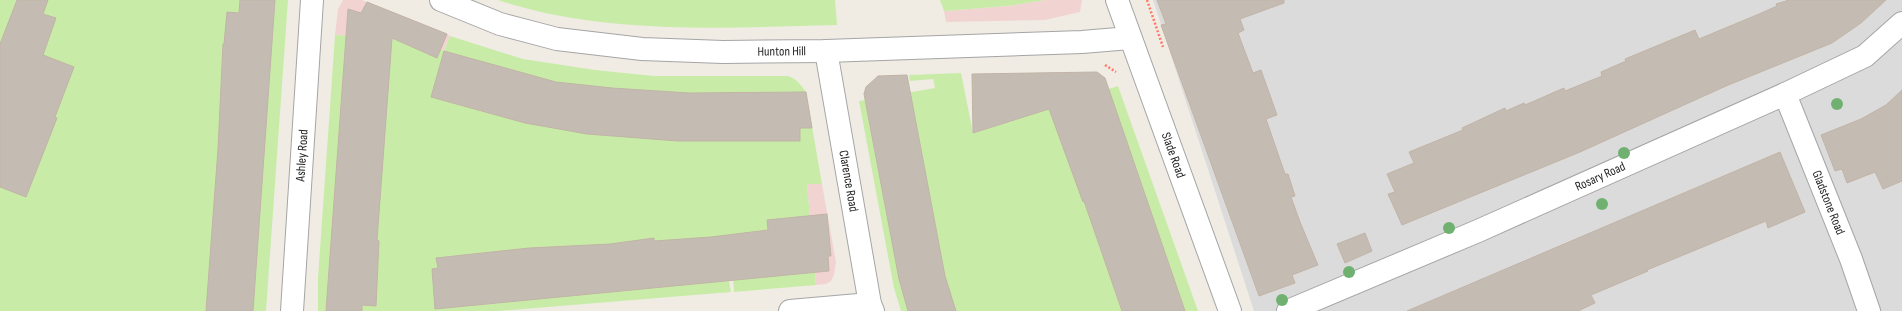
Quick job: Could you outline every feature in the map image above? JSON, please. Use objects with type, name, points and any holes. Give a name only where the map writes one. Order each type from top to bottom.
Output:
[{"type":"street","name":"Ashley Road","points":[[292,311],[312,0]]},
{"type":"street","name":"Hunton Hill","points":[[441,0],[500,24],[557,39],[642,49],[723,52],[826,51],[1082,42],[1130,38]]},
{"type":"street","name":"Slade Road","points":[[1117,0],[1230,311]]},
{"type":"street","name":"Rosary Road","points":[[1288,311],[1478,231],[1785,94],[1865,56],[1902,23]]},
{"type":"street","name":"Clarence Road","points":[[826,51],[872,308]]},
{"type":"street","name":"Gladstone Road","points":[[1785,94],[1851,259],[1869,311]]},
{"type":"street","points":[[790,311],[872,308]]},
{"type":"shaded area","points":[[343,0],[362,0],[447,34],[450,36],[444,51],[412,47],[401,42],[394,35],[392,42],[382,37],[335,35],[338,9]]},
{"type":"shaded area","points":[[1045,0],[1082,0],[1080,12],[1045,20],[946,22],[944,11],[1008,6]]},
{"type":"shaded area","points":[[1153,0],[1902,0],[1902,311],[1254,311]]},
{"type":"shaded area","points":[[807,184],[822,184],[836,262],[834,275],[831,281],[826,284],[816,285]]},
{"type":"green space","points":[[0,0],[288,0],[266,311],[0,311]]},
{"type":"green space","points":[[498,0],[835,0],[837,25],[709,28],[623,24],[580,19],[538,11]]},
{"type":"green space","points":[[940,0],[1045,0],[1008,6],[944,11]]},
{"type":"green space","points":[[394,34],[401,42],[412,47],[425,44],[444,51],[450,36],[523,59],[595,70],[654,76],[788,76],[794,79],[806,92],[822,184],[807,184],[816,285],[734,292],[731,248],[729,281],[731,292],[499,311],[318,311],[318,278],[335,35],[382,37],[392,41]]},
{"type":"green space","points":[[961,73],[973,133],[1118,86],[1198,311],[901,311],[894,288],[859,101],[935,88],[933,79],[910,81],[909,75]]},
{"type":"building","points":[[17,0],[48,0],[43,14],[56,18],[43,55],[74,67],[55,117],[57,118],[26,197],[0,187],[0,44]]},
{"type":"building","points":[[240,0],[275,0],[253,311],[206,311],[218,149],[223,44],[227,12],[239,13]]},
{"type":"building","points":[[1157,0],[1284,0],[1284,3],[1240,19],[1244,30],[1238,33],[1253,73],[1261,70],[1277,115],[1266,119],[1285,174],[1288,174],[1295,196],[1291,197],[1318,265],[1292,275],[1295,283],[1259,296],[1161,25],[1166,24]]},
{"type":"building","points":[[1789,0],[1886,0],[1861,23],[1832,43],[1726,86],[1580,152],[1402,225],[1388,194],[1395,192],[1387,174],[1414,163],[1409,152],[1463,130],[1462,128],[1505,108],[1506,111],[1524,103],[1525,105],[1564,88],[1565,91],[1602,76],[1601,72],[1626,61],[1625,59],[1695,30],[1699,39],[1777,6],[1776,4]]},
{"type":"building","points":[[367,2],[447,34],[437,58],[392,38],[377,240],[379,241],[376,306],[362,305],[362,311],[326,311],[348,9],[361,13]]},
{"type":"building","points":[[444,51],[556,82],[612,88],[689,93],[806,92],[812,128],[800,128],[800,141],[678,141],[587,134],[525,123],[431,97]]},
{"type":"building","points":[[1097,72],[1105,78],[1185,311],[1122,311],[1084,201],[1083,202],[1049,109],[973,133],[972,74]]},
{"type":"building","points":[[907,75],[945,276],[956,311],[908,311],[899,279],[864,94],[866,87],[878,76]]},
{"type":"building","points":[[1902,90],[1902,181],[1883,189],[1875,172],[1847,183],[1842,169],[1835,171],[1821,135],[1861,119],[1886,105]]},
{"type":"building","points":[[1780,152],[1805,212],[1768,228],[1766,221],[1647,270],[1648,271],[1591,295],[1595,303],[1578,311],[1407,311]]},
{"type":"building","points":[[827,214],[831,256],[828,256],[829,271],[435,309],[432,269],[438,268],[436,258],[529,248],[610,244],[654,238],[654,241],[711,237],[768,230],[767,220]]},
{"type":"building","points":[[1365,233],[1372,251],[1345,263],[1337,244]]}]
